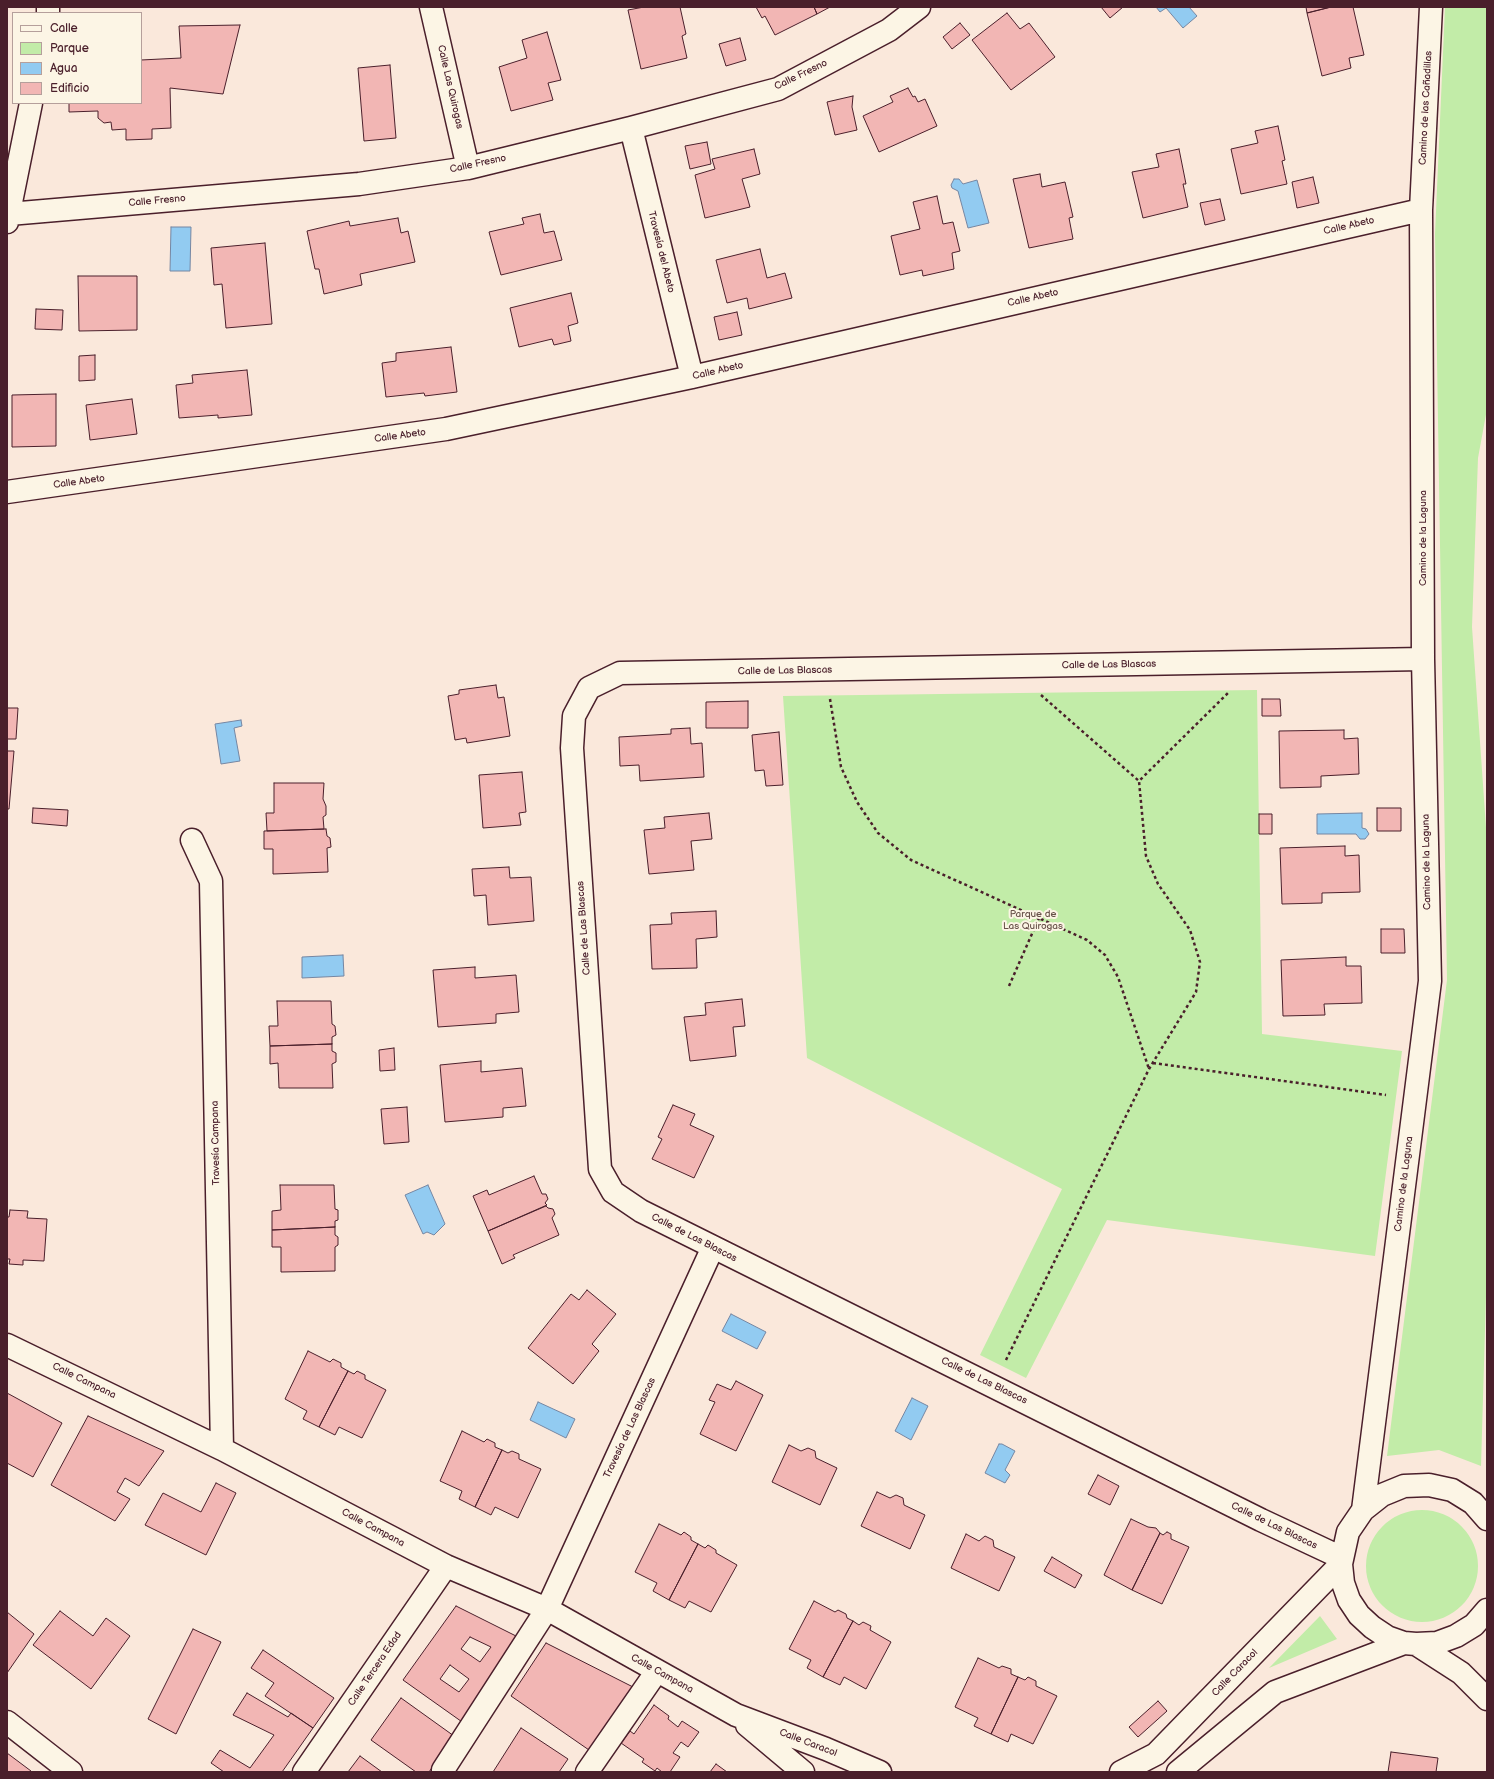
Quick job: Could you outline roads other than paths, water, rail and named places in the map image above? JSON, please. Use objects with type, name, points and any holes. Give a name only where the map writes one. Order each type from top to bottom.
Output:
[{"type":"street","name":"Calle Las Quirogas","points":[[431,7],[468,168]]},
{"type":"street","name":"Calle Fresno","points":[[8,218],[359,184],[468,168],[631,128],[778,89],[889,30],[919,7]]},
{"type":"street","name":"Camino de las Cañadillas","points":[[1421,210],[1430,7]]},
{"type":"street","points":[[8,218],[31,104]]},
{"type":"street","name":"Travesía del Abeto","points":[[631,128],[692,377]]},
{"type":"street","name":"Calle Abeto","points":[[7,492],[446,429],[692,377],[1421,210]]},
{"type":"street","name":"Camino de la Laguna","points":[[1363,1510],[1430,981],[1424,659],[1421,210]]},
{"type":"street","name":"Calle de Las Blascas","points":[[1341,1561],[994,1386],[641,1211],[613,1192],[600,1169],[572,748],[574,716],[588,688],[620,673],[826,671],[1424,659]]},
{"type":"street","name":"Travesía Campana","points":[[192,840],[211,881],[222,1449]]},
{"type":"street","name":"Travesía de Las Blascas","points":[[443,1770],[547,1609],[713,1247]]},
{"type":"street","name":"Calle Campana","points":[[7,1345],[222,1449],[446,1566],[547,1609],[736,1715]]},
{"type":"street","points":[[1487,1518],[1473,1503],[1452,1490],[1429,1485],[1404,1486],[1382,1494],[1363,1510],[1348,1532],[1341,1561],[1343,1582],[1349,1600],[1359,1615],[1372,1628],[1387,1637],[1410,1643],[1437,1643],[1456,1636],[1474,1625],[1487,1610]]},
{"type":"street","name":"Calle Caracol","points":[[1121,1772],[1156,1754],[1341,1561]]},
{"type":"street","name":"Calle Tercera Edad","points":[[304,1772],[446,1566]]},
{"type":"street","points":[[1410,1643],[1461,1673],[1487,1699]]},
{"type":"street","points":[[1178,1772],[1275,1692],[1410,1643]]},
{"type":"street","points":[[587,1772],[657,1671]]},
{"type":"street","points":[[736,1715],[803,1772]]},
{"type":"street","name":"Calle Caracol","points":[[736,1715],[826,1749],[880,1772]]},
{"type":"street","points":[[7,1722],[71,1772]]},
{"type":"water","points":[[1156,7],[1189,7],[1197,16],[1183,28],[1166,8],[1160,12]]},
{"type":"water","points":[[954,179],[959,179],[963,184],[977,180],[989,223],[968,228],[958,191],[952,188],[951,185]]},
{"type":"water","points":[[171,227],[191,227],[190,271],[170,271]]},
{"type":"water","points":[[241,720],[242,726],[234,728],[240,761],[221,764],[215,724]]},
{"type":"water","points":[[1362,813],[1362,828],[1366,829],[1369,834],[1365,839],[1360,839],[1356,834],[1317,834],[1317,814]]},
{"type":"water","points":[[343,955],[344,976],[302,978],[302,957]]},
{"type":"water","points":[[428,1185],[445,1224],[434,1235],[427,1232],[423,1234],[405,1195]]},
{"type":"water","points":[[731,1314],[766,1332],[757,1349],[722,1331]]},
{"type":"water","points":[[912,1398],[928,1406],[911,1440],[895,1431]]},
{"type":"water","points":[[538,1402],[575,1419],[566,1438],[530,1420]]},
{"type":"water","points":[[999,1444],[1002,1444],[1015,1451],[1005,1470],[1010,1475],[1005,1483],[985,1473]]},
{"type":"park label","name":"Parque de Las Quirogas","points":[[1033,920]]}]
